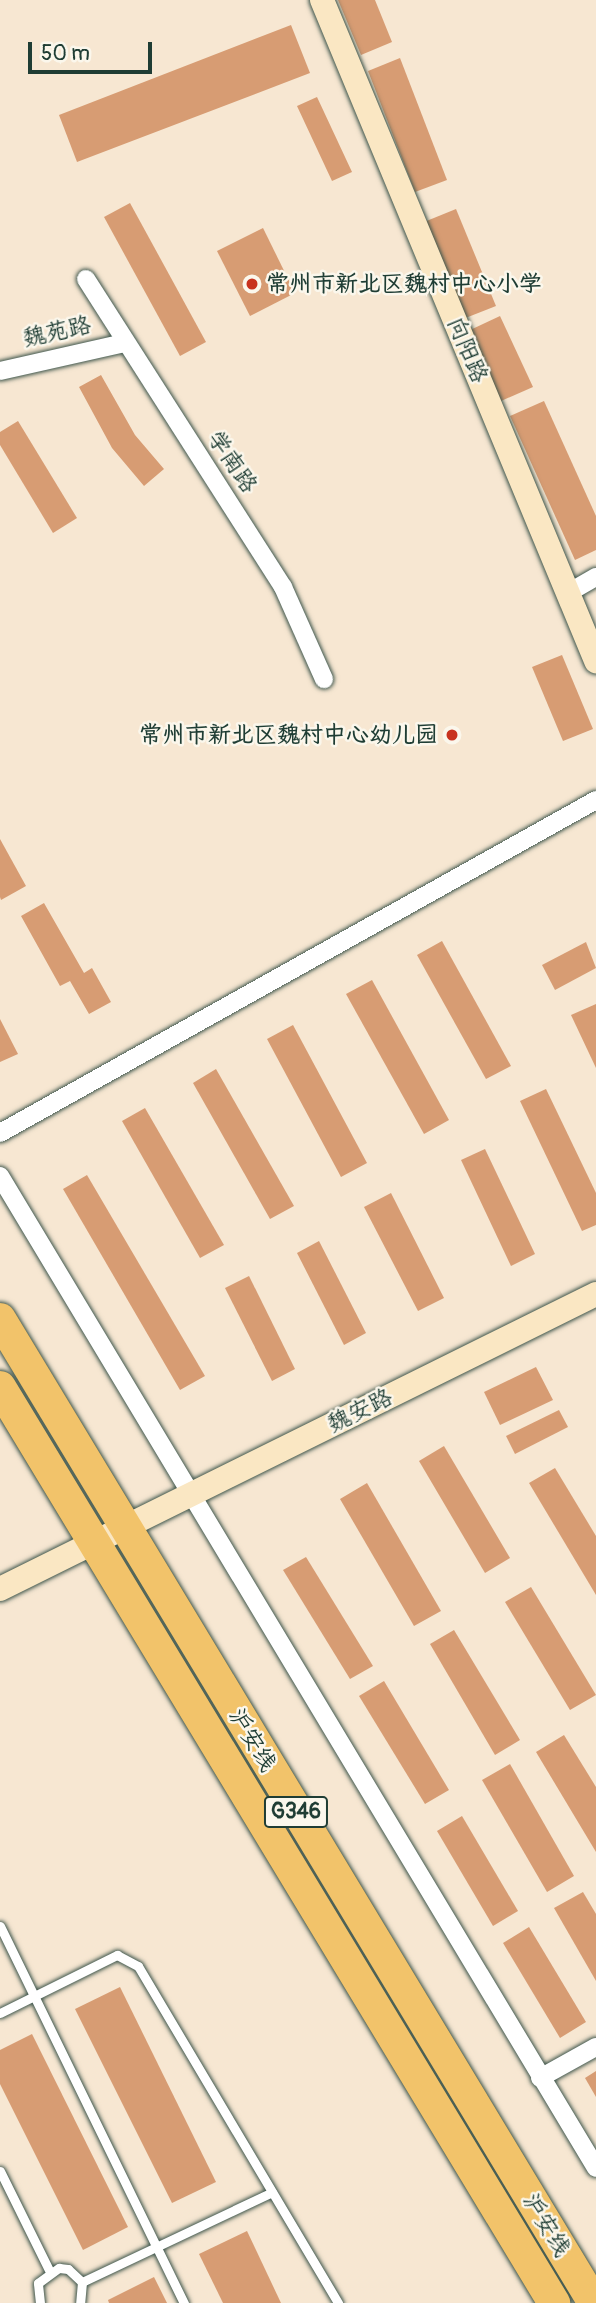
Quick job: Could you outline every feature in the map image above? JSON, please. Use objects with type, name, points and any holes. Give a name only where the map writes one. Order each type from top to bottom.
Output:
[{"type":"highway","name":"沪安线","points":[[0,1319],[594,2303]]},
{"type":"highway","name":"沪安线","points":[[0,1387],[92,1544],[554,2303]]},
{"type":"street","name":"向阳路","points":[[321,0],[596,661]]},
{"type":"street","name":"学南路","points":[[86,279],[124,343],[283,587],[324,679]]},
{"type":"street","name":"魏苑路","points":[[0,371],[124,343]]},
{"type":"street","points":[[568,593],[596,577]]},
{"type":"street","points":[[0,1133],[596,800]]},
{"type":"street","points":[[0,1176],[596,2168]]},
{"type":"street","name":"魏安路","points":[[0,1589],[596,1294]]},
{"type":"street","points":[[540,2078],[596,2047]]},
{"type":"lane","points":[[0,1926],[37,1995],[184,2303]]},
{"type":"lane","points":[[0,2013],[117,1955],[138,1966],[338,2303]]},
{"type":"lane","points":[[0,2171],[49,2270]]},
{"type":"lane","points":[[82,2282],[272,2192]]},
{"type":"lane","points":[[37,2302],[38,2283],[49,2270],[68,2269],[82,2282]]},
{"type":"lane","points":[[80,2303],[82,2282]]},
{"type":"building","points":[[338,0],[375,0],[392,42],[361,55]]},
{"type":"building","points":[[291,25],[310,73],[77,162],[59,115]]},
{"type":"building","points":[[400,58],[447,180],[415,192],[368,71]]},
{"type":"building","points":[[317,97],[352,172],[332,181],[297,106]]},
{"type":"building","points":[[130,203],[206,342],[180,356],[104,217]]},
{"type":"building","points":[[456,209],[496,306],[463,319],[424,222]]},
{"type":"building","points":[[263,228],[295,293],[250,316],[217,251]]},
{"type":"building","points":[[500,316],[533,387],[501,401],[468,331]]},
{"type":"building","points":[[101,375],[135,435],[164,469],[144,486],[112,448],[79,387]]},
{"type":"building","points":[[544,401],[596,516],[596,550],[575,560],[510,416]]},
{"type":"building","points":[[18,421],[77,518],[53,533],[0,445],[0,432]]},
{"type":"building","points":[[562,655],[593,729],[563,741],[532,667]]},
{"type":"building","points":[[0,839],[26,886],[1,900],[0,897]]},
{"type":"building","points":[[44,903],[84,973],[92,968],[111,1002],[89,1014],[70,981],[60,986],[21,916]]},
{"type":"building","points":[[442,941],[511,1066],[486,1079],[417,955]]},
{"type":"building","points":[[586,942],[596,968],[555,990],[542,965]]},
{"type":"building","points":[[372,980],[449,1120],[424,1134],[346,994]]},
{"type":"building","points":[[596,1004],[596,1068],[571,1015]]},
{"type":"building","points":[[0,1019],[18,1054],[0,1062]]},
{"type":"building","points":[[293,1025],[367,1163],[341,1177],[267,1039]]},
{"type":"building","points":[[216,1069],[294,1206],[270,1219],[193,1083]]},
{"type":"building","points":[[546,1089],[596,1193],[596,1225],[582,1231],[520,1101]]},
{"type":"building","points":[[145,1108],[224,1245],[200,1258],[122,1121]]},
{"type":"building","points":[[485,1149],[535,1254],[511,1266],[461,1160]]},
{"type":"building","points":[[87,1175],[205,1376],[180,1390],[63,1189]]},
{"type":"building","points":[[391,1193],[444,1298],[418,1311],[364,1207]]},
{"type":"building","points":[[319,1241],[366,1333],[344,1345],[297,1253]]},
{"type":"building","points":[[249,1276],[295,1369],[272,1381],[225,1288]]},
{"type":"building","points":[[536,1367],[553,1400],[500,1425],[484,1392]]},
{"type":"building","points":[[559,1410],[568,1427],[515,1454],[506,1436]]},
{"type":"building","points":[[444,1446],[510,1558],[485,1573],[419,1461]]},
{"type":"building","points":[[555,1468],[596,1536],[596,1595],[529,1483]]},
{"type":"building","points":[[367,1483],[441,1611],[414,1626],[340,1499]]},
{"type":"building","points":[[306,1557],[373,1666],[350,1679],[283,1570]]},
{"type":"building","points":[[531,1587],[596,1695],[570,1710],[505,1602]]},
{"type":"building","points":[[454,1630],[520,1740],[495,1755],[430,1644]]},
{"type":"building","points":[[384,1681],[449,1790],[425,1804],[359,1696]]},
{"type":"building","points":[[564,1735],[596,1787],[596,1852],[536,1752]]},
{"type":"building","points":[[510,1764],[574,1876],[547,1892],[482,1780]]},
{"type":"building","points":[[462,1816],[518,1911],[493,1926],[437,1831]]},
{"type":"building","points":[[583,1892],[596,1914],[596,1981],[554,1908]]},
{"type":"building","points":[[529,1927],[586,2022],[560,2038],[503,1943]]},
{"type":"building","points":[[120,1987],[216,2182],[172,2203],[75,2009]]},
{"type":"building","points":[[32,2034],[128,2227],[83,2250],[0,2084],[0,2050]]},
{"type":"building","points":[[596,2071],[596,2097],[585,2078]]},
{"type":"building","points":[[247,2231],[281,2303],[223,2303],[199,2254]]},
{"type":"building","points":[[154,2277],[167,2303],[109,2303],[108,2300]]},
{"type":"place","name":"常州市新北区魏村中心小学","points":[[252,284]]},
{"type":"place","name":"常州市新北区魏村中心幼儿园","points":[[452,735]]}]
